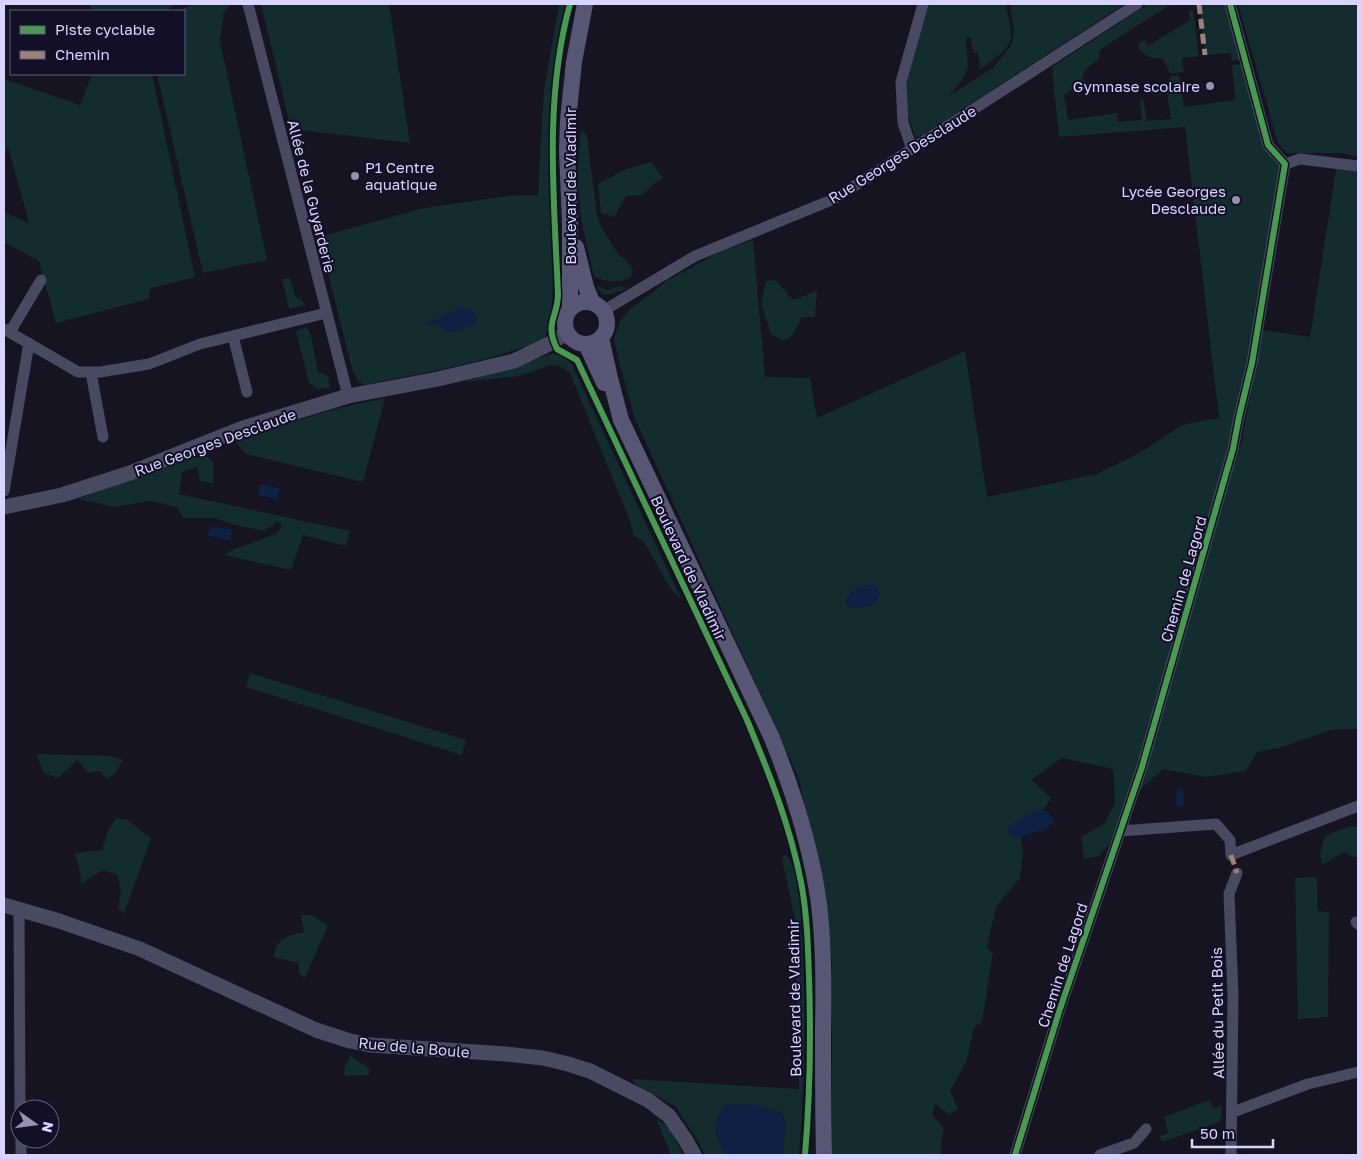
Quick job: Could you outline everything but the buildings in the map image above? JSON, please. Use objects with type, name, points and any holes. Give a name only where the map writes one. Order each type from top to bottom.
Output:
[{"type":"main road","name":"Boulevard de Vladimir","points":[[570,309],[570,223],[567,187],[568,120],[574,62],[585,4]]},
{"type":"main road","points":[[570,223],[586,287],[597,307],[606,317],[607,325],[605,332],[594,341],[575,341],[567,332],[565,321],[570,309],[580,303],[597,307]]},
{"type":"main road","name":"Boulevard de Vladimir","points":[[594,341],[621,420],[772,736],[799,814],[813,874],[822,938],[824,980],[824,1155]]},
{"type":"main road","name":"Boulevard de Vladimir","points":[[816,1155],[823,1118]]},
{"type":"street","name":"Allée de la Guyarderie","points":[[248,4],[348,396]]},
{"type":"street","points":[[912,149],[904,123],[901,82],[923,4]]},
{"type":"street","name":"Rue Georges Desclaude","points":[[597,307],[695,256],[834,199],[1137,4]]},
{"type":"street","points":[[1230,4],[1268,144],[1285,164],[1300,159],[1358,166]]},
{"type":"street","name":"Chemin de Lagord","points":[[1015,1155],[1058,1012],[1142,767],[1233,449],[1252,363],[1285,164]]},
{"type":"street","points":[[41,280],[7,331],[78,372],[91,373],[149,364],[200,344],[326,314]]},
{"type":"street","name":"Rue Georges Desclaude","points":[[4,506],[62,495],[130,473],[243,428],[348,396],[438,379],[514,360],[554,342],[567,332]]},
{"type":"street","points":[[233,336],[247,392]]},
{"type":"street","points":[[4,491],[29,343]]},
{"type":"street","points":[[91,373],[103,437]]},
{"type":"street","points":[[1120,831],[1216,824],[1230,840],[1231,855],[1358,806]]},
{"type":"street","name":"Allée du Petit Bois","points":[[1231,1155],[1233,995],[1229,894],[1237,873]]},
{"type":"street","name":"Rue de la Boule","points":[[4,905],[140,948],[316,1030],[350,1041],[370,1045],[525,1056],[568,1064],[590,1071],[648,1100],[669,1116],[694,1155]]},
{"type":"street","points":[[19,910],[20,1099]]},
{"type":"street","points":[[1233,1112],[1308,1084],[1358,1072]]},
{"type":"street","points":[[1100,1155],[1134,1143],[1146,1129]]},
{"type":"green space","points":[[89,4],[175,4],[168,10],[93,10]]},
{"type":"green space","points":[[193,4],[231,4],[224,12],[220,41],[267,260],[203,273],[157,75],[185,75],[185,10],[179,10]]},
{"type":"green space","points":[[261,4],[389,4],[410,143],[291,129]]},
{"type":"green space","points":[[559,4],[565,4],[556,63],[549,192],[553,269],[552,304],[545,339],[478,361],[364,385],[358,380],[352,369],[319,237],[424,208],[508,196],[538,195],[544,89]]},
{"type":"green space","points":[[927,4],[1006,4],[1011,31],[1009,43],[998,56],[980,69],[978,53],[973,53],[971,38],[966,38],[968,68],[962,80],[949,96],[993,68],[1012,44],[1014,33],[1010,4],[1125,4],[921,136],[915,137],[907,111],[907,74]]},
{"type":"green space","points":[[1148,4],[1171,4],[1101,49],[1099,53],[1100,58],[1087,68],[1082,77],[1084,82],[1081,90],[1074,93],[1069,90],[1064,95],[1068,120],[1117,113],[1118,122],[1142,120],[1140,100],[1144,100],[1146,121],[1171,119],[1167,93],[1159,95],[1159,92],[1172,76],[1179,76],[1184,107],[1235,100],[1232,65],[1243,64],[1268,144],[1285,164],[1234,465],[1242,441],[1262,330],[1310,337],[1337,164],[1358,168],[1358,729],[1331,730],[1279,748],[1257,752],[1246,771],[1205,777],[1163,769],[1141,789],[1127,796],[1111,842],[1099,856],[1084,859],[1081,837],[1105,823],[1115,802],[1113,769],[1062,758],[1031,780],[1051,798],[1044,809],[1041,809],[1009,834],[1016,838],[1021,837],[1023,853],[1020,878],[996,907],[987,948],[993,953],[982,1022],[974,1027],[967,1060],[950,1091],[958,1109],[949,1115],[936,1104],[932,1115],[944,1128],[941,1155],[832,1155],[832,962],[825,899],[799,779],[635,419],[614,339],[620,321],[629,310],[668,280],[721,251],[753,240],[765,377],[810,378],[817,418],[965,351],[987,497],[1097,474],[1140,453],[1182,425],[1219,418],[1185,127],[1059,137],[1052,67]]},
{"type":"green space","points":[[1199,4],[1230,4],[1245,59],[1232,61],[1231,53],[1205,55]]},
{"type":"green space","points":[[1238,4],[1358,4],[1358,157],[1342,153],[1286,153],[1278,143]]},
{"type":"green space","points":[[1193,9],[1199,56],[1182,58],[1184,72],[1170,73],[1163,59],[1149,57],[1138,49],[1139,43],[1145,40],[1148,46],[1190,20],[1189,12]]},
{"type":"green space","points":[[92,75],[152,75],[195,277],[152,288],[149,299],[56,323],[39,261],[4,242],[4,212],[29,223],[8,147],[4,156],[4,79],[80,105]]},
{"type":"green space","points":[[581,130],[587,135],[597,215],[601,226],[617,253],[633,269],[631,277],[621,281],[608,281],[594,277],[581,219],[577,175]]},
{"type":"green space","points":[[651,162],[663,178],[653,184],[642,195],[626,196],[614,217],[601,213],[598,184],[627,169]]},
{"type":"green space","points":[[290,278],[295,296],[302,300],[305,305],[289,309],[282,279]]},
{"type":"green space","points":[[775,280],[793,300],[817,291],[815,317],[802,317],[792,336],[784,341],[771,334],[761,304],[766,281]]},
{"type":"green space","points":[[597,286],[608,290],[620,286],[628,289],[606,295],[599,291]]},
{"type":"green space","points":[[307,327],[311,336],[318,372],[328,376],[330,388],[319,389],[309,383],[296,331]]},
{"type":"green space","points":[[553,353],[566,358],[572,365],[682,601],[669,586],[644,542],[634,536],[630,521],[570,373],[561,367],[551,365],[519,376],[464,382]]},
{"type":"green space","points":[[385,398],[363,482],[246,454],[233,439],[343,407]]},
{"type":"green space","points":[[195,456],[207,456],[214,463],[213,483],[200,481],[197,467],[182,472],[179,494],[350,531],[346,546],[303,535],[291,570],[224,555],[276,534],[282,526],[278,521],[264,531],[235,525],[215,518],[183,518],[177,507],[150,501],[114,507],[78,499]]},
{"type":"green space","points":[[250,673],[466,740],[462,755],[246,687]]},
{"type":"green space","points":[[36,754],[110,756],[123,760],[115,773],[107,779],[99,771],[88,773],[78,760],[58,778],[44,773]]},
{"type":"green space","points":[[116,818],[127,820],[151,838],[124,914],[118,908],[121,893],[118,875],[103,870],[81,884],[75,853],[102,850],[107,832]]},
{"type":"green space","points":[[1350,826],[1358,827],[1358,856],[1355,858],[1344,852],[1322,865],[1320,854],[1325,836]]},
{"type":"green space","points":[[786,854],[791,862],[797,882],[801,918],[804,1047],[799,1155],[705,1155],[675,1106],[635,1084],[632,1079],[799,1089],[795,920],[782,858]]},
{"type":"green space","points":[[1317,877],[1318,911],[1329,912],[1328,1017],[1298,1019],[1295,878]]},
{"type":"green space","points":[[301,915],[312,915],[328,926],[304,979],[299,972],[298,963],[274,957],[275,950],[280,941],[288,936],[304,932]]},
{"type":"green space","points":[[351,1056],[370,1069],[368,1075],[345,1076],[344,1067]]},
{"type":"green space","points":[[1210,1100],[1213,1108],[1222,1106],[1220,1122],[1162,1142],[1160,1136],[1168,1133],[1164,1117]]},
{"type":"green space","points":[[656,1119],[666,1125],[683,1155],[671,1155]]},
{"type":"water","points":[[464,307],[473,312],[477,318],[476,324],[456,332],[446,331],[436,324],[425,325],[454,310]]},
{"type":"water","points":[[260,484],[280,488],[277,499],[258,495]]},
{"type":"water","points":[[210,526],[232,530],[231,540],[208,536]]},
{"type":"water","points":[[865,585],[876,586],[880,593],[876,603],[857,608],[846,605],[848,597],[852,592]]},
{"type":"water","points":[[1179,787],[1184,792],[1184,806],[1177,807],[1176,790]]},
{"type":"water","points":[[1041,809],[1046,811],[1055,822],[1043,830],[1021,837],[1016,838],[1009,834],[1007,828]]},
{"type":"water","points":[[726,1104],[758,1105],[782,1112],[786,1123],[783,1155],[726,1155],[716,1135],[716,1123]]},
{"type":"marked path","points":[[1199,4],[1205,55]]},
{"type":"marked path","points":[[1231,855],[1237,873]]},
{"type":"cycle path","points":[[570,4],[562,40],[554,112],[553,185],[558,294],[552,326],[553,340],[557,349],[577,360],[747,720],[785,820],[801,882],[808,941],[810,1044],[805,1155]]},
{"type":"cycle path","points":[[1015,1155],[1059,1012],[1142,767],[1233,449],[1252,363],[1285,164],[1268,145],[1230,4]]},
{"type":"place","name":"Gymnase scolaire","points":[[1210,86]]},
{"type":"place","name":"P1 Centre aquatique","points":[[355,176]]},
{"type":"place","name":"Lycée Georges Desclaude","points":[[1236,200]]}]
